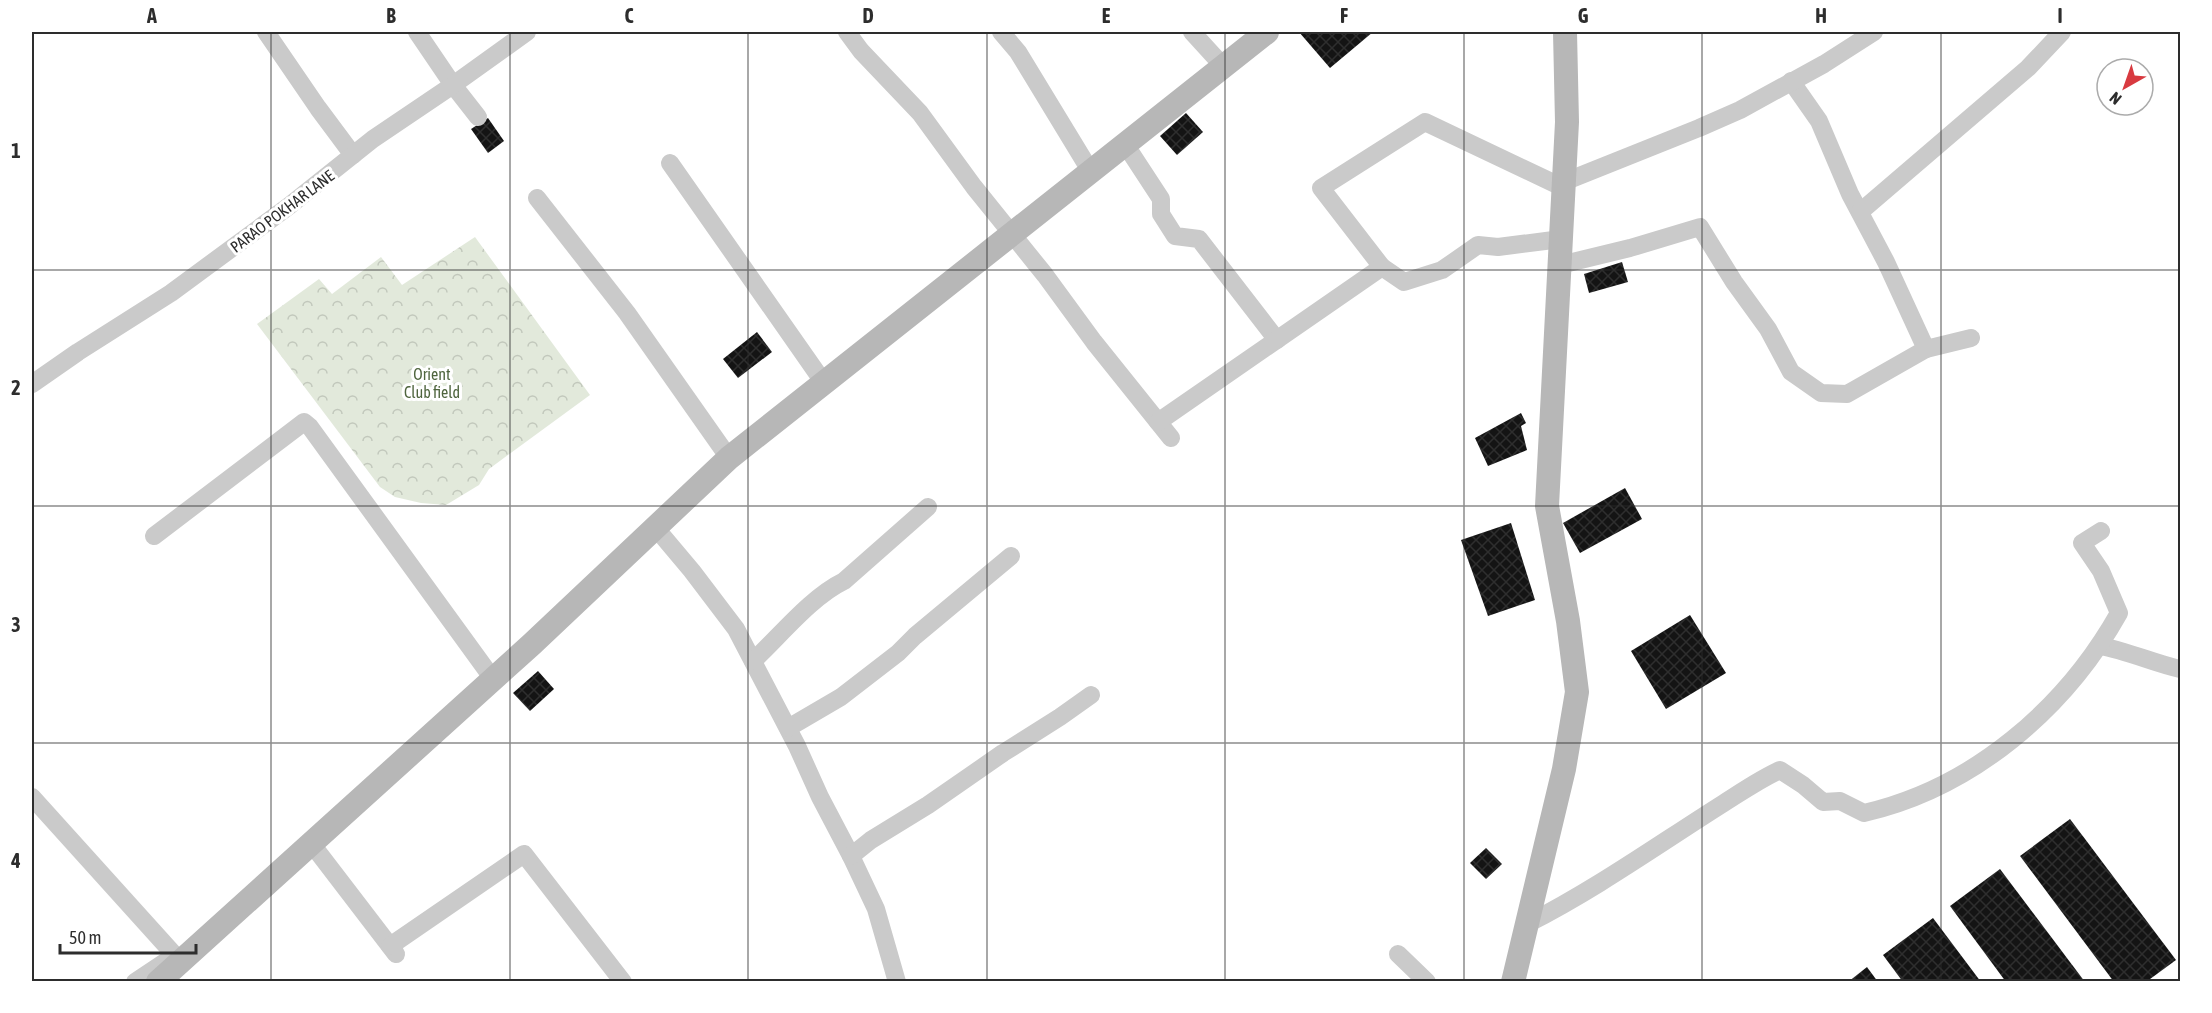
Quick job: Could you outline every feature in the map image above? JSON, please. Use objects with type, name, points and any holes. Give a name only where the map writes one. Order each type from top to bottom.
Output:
[{"type":"main road","points":[[167,976],[493,679],[729,458],[1266,32]]},
{"type":"main road","points":[[1513,981],[1564,769],[1577,692],[1568,621],[1547,506],[1567,122],[1565,32]]},
{"type":"street","points":[[266,32],[353,155]]},
{"type":"street","points":[[417,32],[478,117]]},
{"type":"street","name":"PARAO POKHAR LANE","points":[[32,382],[171,293],[263,226],[380,134],[527,32]]},
{"type":"street","points":[[847,32],[861,51],[920,113],[974,187],[1171,438]]},
{"type":"street","points":[[1001,32],[1018,52],[1090,172]]},
{"type":"street","points":[[1192,32],[1223,66]]},
{"type":"street","points":[[1561,239],[1498,247],[1478,244],[1442,270],[1404,282],[1382,267],[1321,188],[1425,122],[1564,185],[1740,110],[1824,64],[1874,32]]},
{"type":"street","points":[[1860,212],[2028,68],[2062,32]]},
{"type":"street","points":[[1791,81],[1820,121],[1860,212],[1926,349]]},
{"type":"street","points":[[1125,144],[1161,199],[1161,214],[1174,236],[1199,239],[1277,340]]},
{"type":"street","points":[[670,163],[824,383]]},
{"type":"street","points":[[537,198],[627,314],[729,458]]},
{"type":"street","points":[[1560,265],[1630,248],[1700,227],[1734,282],[1768,329],[1791,372],[1821,393],[1846,394],[1926,349],[1971,338]]},
{"type":"street","points":[[1158,422],[1382,267]]},
{"type":"street","points":[[154,536],[304,423],[310,427],[493,679]]},
{"type":"street","points":[[753,661],[833,587],[844,581],[928,507]]},
{"type":"street","points":[[656,527],[736,628],[788,728],[876,909],[897,981]]},
{"type":"street","points":[[1527,924],[1616,874],[1761,778],[1780,770],[1823,802],[1840,801],[1864,813],[1912,800],[1998,752],[2032,725],[2058,697],[2100,646],[2119,613],[2101,571],[2082,543],[2101,531]]},
{"type":"street","points":[[788,728],[841,698],[898,653],[1011,556]]},
{"type":"street","points":[[2100,646],[2181,669]]},
{"type":"street","points":[[851,856],[871,840],[928,805],[1012,746],[1091,695]]},
{"type":"street","points":[[32,797],[167,976]]},
{"type":"street","points":[[311,843],[393,950],[524,854],[623,981]]},
{"type":"street","points":[[1398,954],[1427,981]]},
{"type":"street","points":[[135,981],[168,960],[167,976]]},
{"type":"green space","name":"Orient Club field","points":[[475,237],[590,395],[489,469],[479,485],[446,505],[421,503],[395,497],[380,487],[257,324],[319,279],[332,294],[381,257],[402,285]]},
{"type":"building","points":[[1299,32],[1373,32],[1330,68]]},
{"type":"building","points":[[1186,113],[1203,132],[1177,155],[1160,136]]},
{"type":"building","points":[[488,118],[504,141],[488,153],[471,129]]},
{"type":"building","points":[[1622,262],[1628,282],[1589,293],[1584,274]]},
{"type":"building","points":[[757,332],[772,352],[738,378],[723,359]]},
{"type":"building","points":[[1521,413],[1526,423],[1521,426],[1527,450],[1488,466],[1475,438]]},
{"type":"building","points":[[1625,488],[1642,519],[1580,553],[1563,523]]},
{"type":"building","points":[[1511,523],[1535,600],[1488,616],[1461,540]]},
{"type":"building","points":[[1690,615],[1726,673],[1666,709],[1631,651]]},
{"type":"building","points":[[538,671],[554,689],[530,711],[513,693]]},
{"type":"building","points":[[2070,819],[2176,960],[2146,982],[2114,982],[2020,856]]},
{"type":"building","points":[[1486,848],[1502,864],[1486,879],[1470,863]]},
{"type":"building","points":[[2000,869],[2085,982],[2006,982],[1950,906]]},
{"type":"building","points":[[1933,918],[1981,982],[1903,982],[1883,955]]},
{"type":"building","points":[[1867,967],[1878,982],[1848,982]]}]
